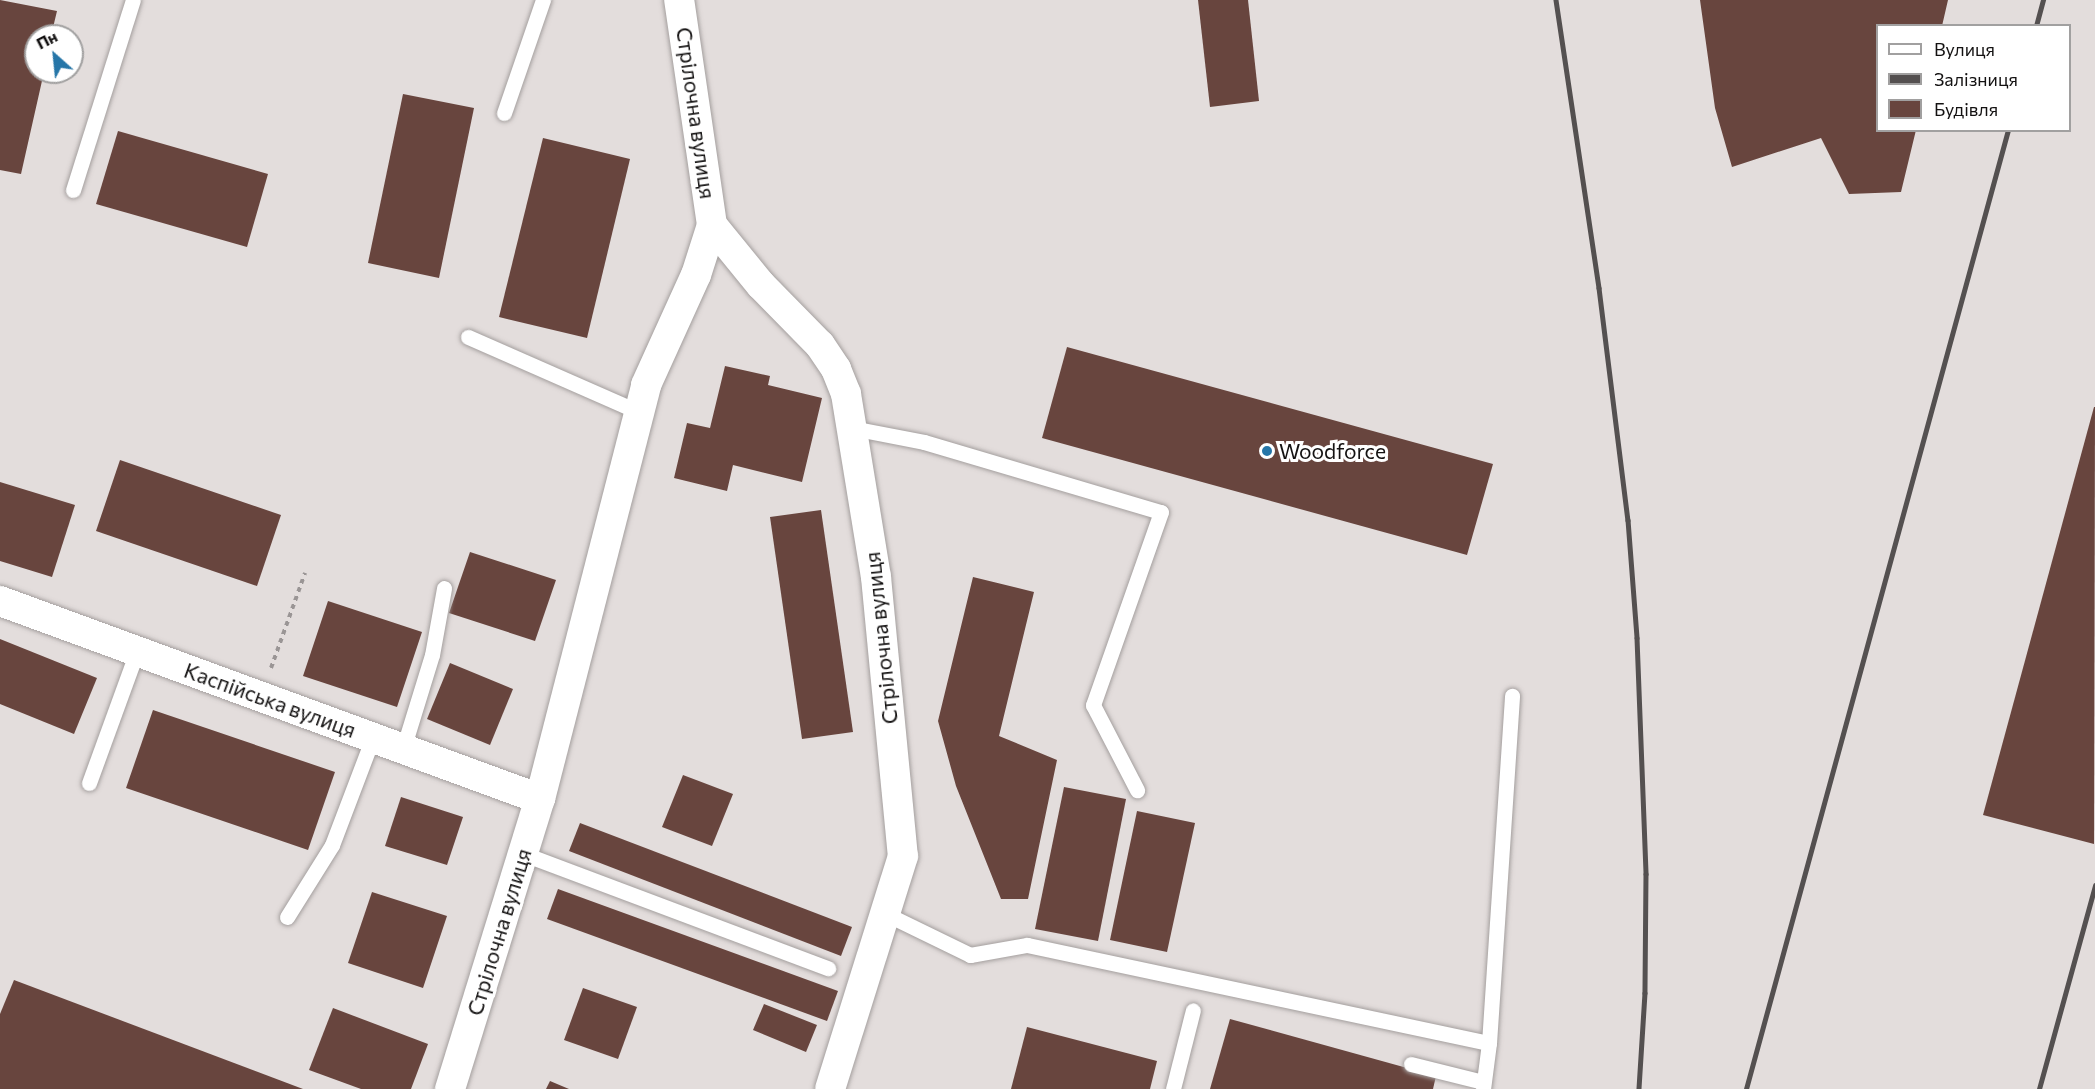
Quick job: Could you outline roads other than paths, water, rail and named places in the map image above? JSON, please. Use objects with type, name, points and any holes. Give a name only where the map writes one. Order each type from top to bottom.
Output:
[{"type":"street","name":"Стрілочна вулиця","points":[[450,1089],[540,799],[646,385],[696,275],[712,225],[679,0]]},
{"type":"street","name":"Стрілочна вулиця","points":[[712,225],[761,285],[820,345],[836,369],[846,394],[876,578],[903,856],[830,1089]]},
{"type":"street","name":"Каспійська вулиця","points":[[0,601],[540,799]]},
{"type":"lane","points":[[73,190],[133,0]]},
{"type":"lane","points":[[504,113],[543,0]]},
{"type":"lane","points":[[468,337],[548,369],[639,412]]},
{"type":"lane","points":[[852,428],[924,442],[1161,512],[1093,705],[1137,790]]},
{"type":"lane","points":[[403,749],[432,655],[444,588]]},
{"type":"lane","points":[[89,783],[137,651]]},
{"type":"lane","points":[[1411,1064],[1483,1086],[1489,1043],[1512,696]]},
{"type":"lane","points":[[287,917],[332,845],[373,737]]},
{"type":"lane","points":[[524,854],[828,968]]},
{"type":"lane","points":[[884,913],[970,955],[1027,945],[1489,1043]]},
{"type":"lane","points":[[1173,1089],[1193,1010]]},
{"type":"railway","points":[[1556,0],[1599,288],[1628,520],[1637,638],[1646,874],[1645,993],[1639,1089]]},
{"type":"railway","points":[[2037,24],[2043,0]]},
{"type":"railway","points":[[1746,1089],[2007,132]]},
{"type":"railway","points":[[2039,1089],[2095,886]]},
{"type":"place","name":"Woodforce","points":[[1267,451]]}]
